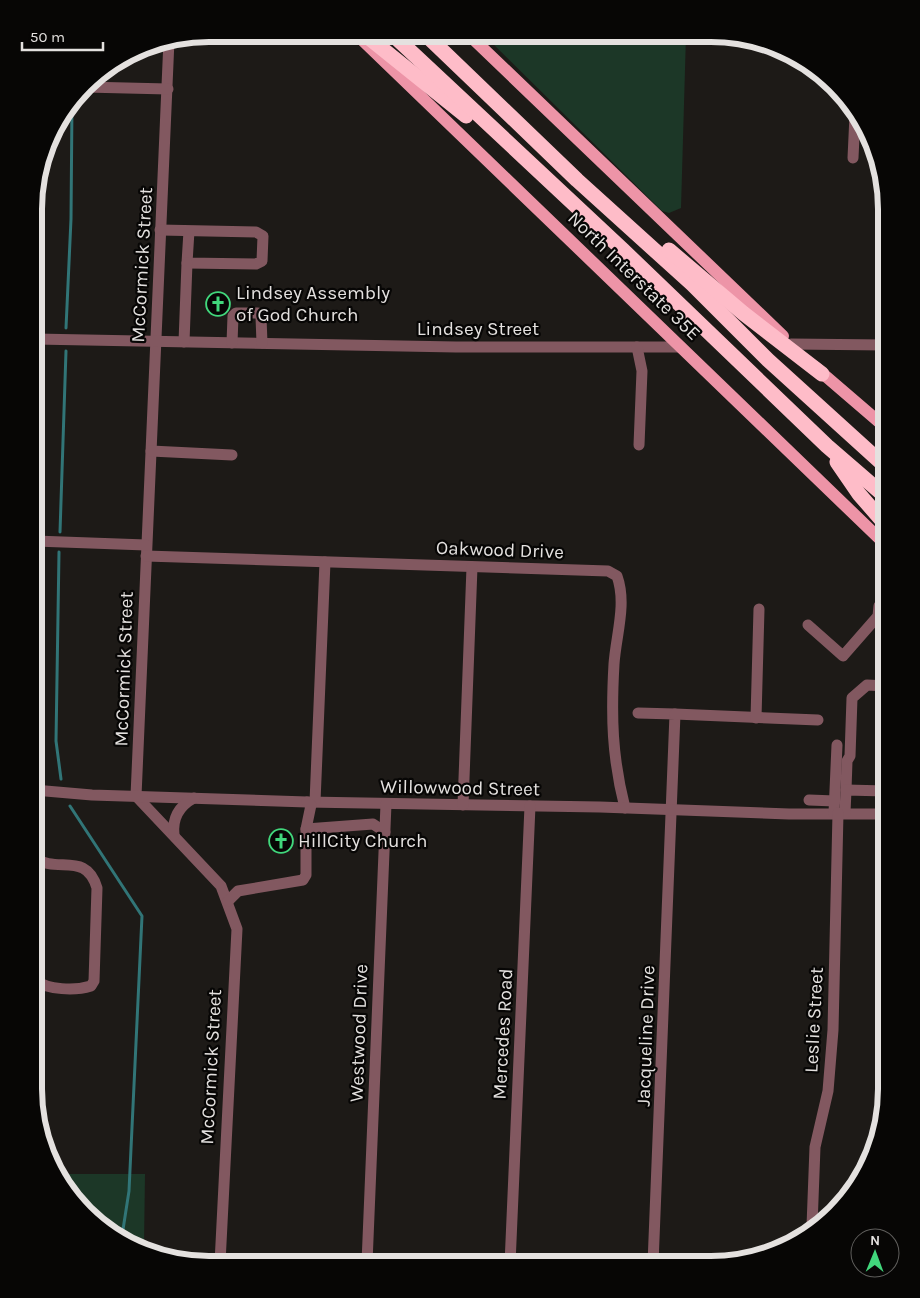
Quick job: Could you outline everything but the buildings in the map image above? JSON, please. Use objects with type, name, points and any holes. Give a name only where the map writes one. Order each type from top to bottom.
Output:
[{"type":"highway","points":[[375,43],[470,119],[501,136]]},
{"type":"highway","points":[[401,43],[826,446],[878,490]]},
{"type":"highway","points":[[434,43],[633,231],[692,284],[768,360],[878,459]]},
{"type":"highway","points":[[441,43],[445,54]]},
{"type":"highway","points":[[633,231],[658,241],[743,313],[822,374]]},
{"type":"highway","points":[[826,446],[859,494],[878,515]]},
{"type":"main road","points":[[478,42],[665,222],[732,290],[822,374],[878,421]]},
{"type":"main road","name":"North Interstate 35E","points":[[365,43],[878,537]]},
{"type":"street","name":"McCormick Street","points":[[169,48],[136,796],[221,886],[228,901],[236,929],[220,1256]]},
{"type":"street","points":[[95,88],[168,89]]},
{"type":"street","points":[[853,158],[854,125]]},
{"type":"street","points":[[160,230],[256,232],[263,236],[262,261],[256,264],[187,263]]},
{"type":"street","points":[[184,342],[189,231]]},
{"type":"street","points":[[232,343],[233,316],[236,313],[258,313],[262,317],[262,343]]},
{"type":"street","name":"Lindsey Street","points":[[42,339],[456,347],[681,347]]},
{"type":"street","points":[[791,344],[878,345]]},
{"type":"street","points":[[637,347],[642,372],[639,445]]},
{"type":"street","points":[[150,451],[232,455]]},
{"type":"street","name":"Oakwood Drive","points":[[42,542],[325,562],[608,571],[617,576],[622,598],[614,662],[611,732],[614,762],[625,808]]},
{"type":"street","points":[[228,901],[238,891],[303,880],[306,875],[306,829],[311,806],[325,562]]},
{"type":"street","points":[[463,805],[472,567]]},
{"type":"street","points":[[756,718],[760,609]]},
{"type":"street","points":[[808,624],[843,656],[878,617]]},
{"type":"street","points":[[839,813],[846,790],[847,761],[850,756],[852,698],[867,685],[877,686]]},
{"type":"street","points":[[638,713],[818,720]]},
{"type":"street","name":"Jacqueline Drive","points":[[654,1256],[674,714]]},
{"type":"street","points":[[837,745],[835,801],[839,813]]},
{"type":"street","name":"Willowwood Street","points":[[42,790],[311,802],[625,808],[789,814],[877,814]]},
{"type":"street","points":[[846,790],[877,791]]},
{"type":"street","points":[[174,835],[174,823],[178,811],[194,798]]},
{"type":"street","points":[[809,800],[835,801]]},
{"type":"street","name":"Westwood Drive","points":[[367,1256],[386,804]]},
{"type":"street","name":"Mercedes Road","points":[[510,1256],[530,806]]},
{"type":"street","name":"Leslie Street","points":[[812,1220],[815,1147],[828,1091],[832,1030],[839,813]]},
{"type":"street","points":[[306,829],[373,824],[385,832]]},
{"type":"street","points":[[42,862],[47,864],[75,864],[82,867],[94,879],[97,888],[94,981],[91,986],[84,989],[48,987],[42,984]]},
{"type":"green space","points":[[492,42],[686,42],[681,208],[669,213],[662,211]]},
{"type":"green space","points":[[67,1174],[145,1174],[144,1242],[126,1233],[99,1214],[84,1199]]},
{"type":"waterway","points":[[66,328],[71,219],[72,116]]},
{"type":"waterway","points":[[60,532],[66,351]]},
{"type":"waterway","points":[[59,552],[56,741],[61,779]]},
{"type":"waterway","points":[[70,806],[142,916],[129,1191],[123,1231]]},
{"type":"place","name":"Lindsey Assembly of God Church","points":[[218,304]]},
{"type":"place","name":"HillCity Church","points":[[281,841]]}]
